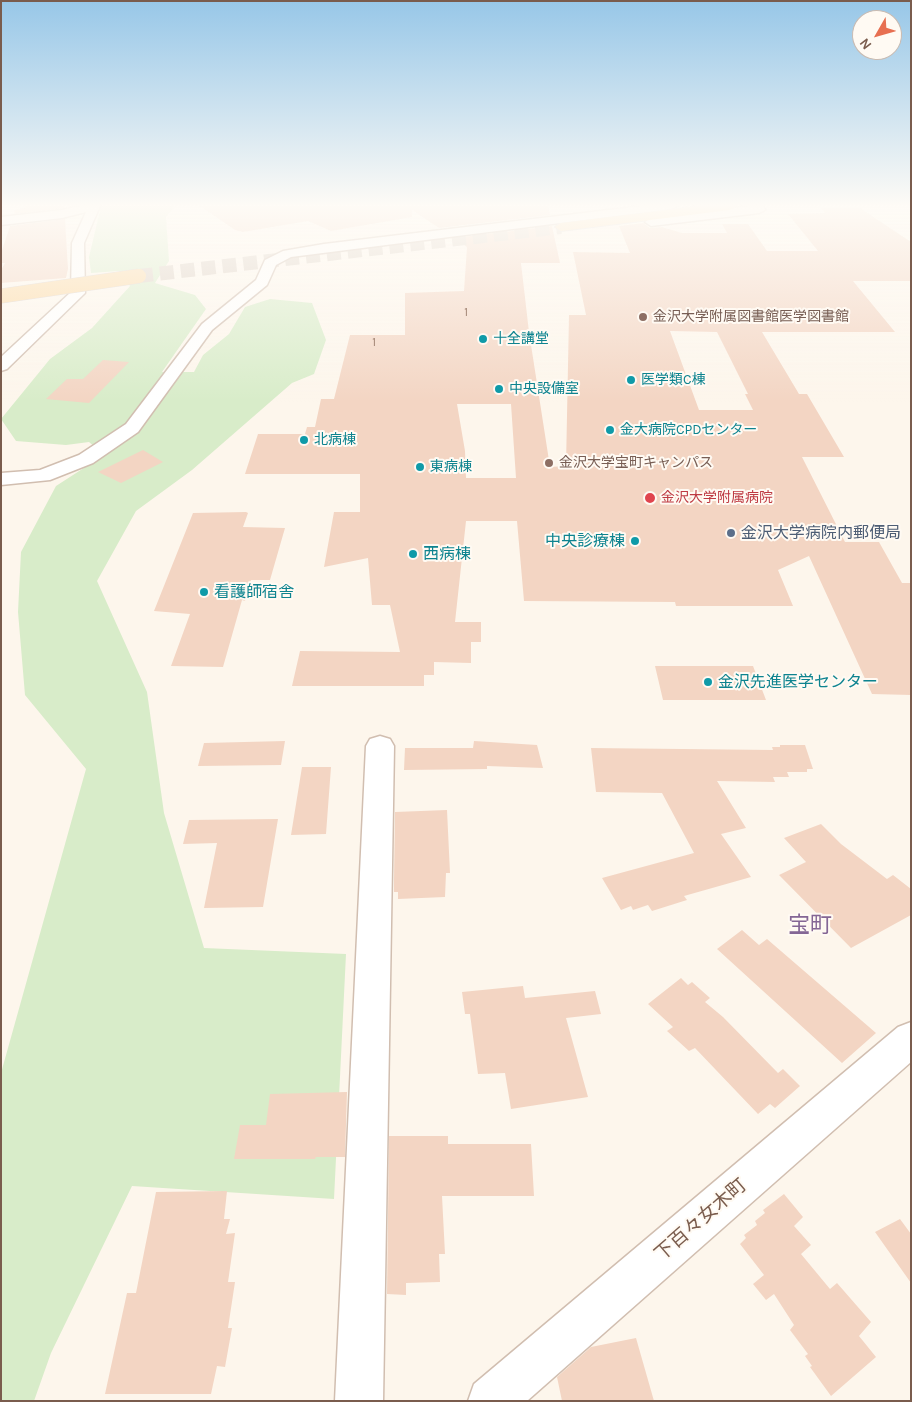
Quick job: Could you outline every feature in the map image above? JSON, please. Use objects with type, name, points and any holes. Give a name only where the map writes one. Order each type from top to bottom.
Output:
[{"type":"main road","points":[[1,298],[139,276]]},
{"type":"street","points":[[1,366],[78,293],[78,271]]},
{"type":"street","points":[[1,479],[43,476],[86,458],[132,428],[207,327],[262,282],[266,271]]},
{"type":"street","points":[[1,292],[78,285]]},
{"type":"street","points":[[1,298],[78,285]]},
{"type":"street","points":[[359,1401],[380,746]]},
{"type":"street","name":"下百々女木町","points":[[491,1401],[911,1039]]},
{"type":"green space","points":[[91,271],[113,271],[91,273]]},
{"type":"green space","points":[[119,271],[162,271],[155,283],[195,295],[206,309],[162,372],[194,372],[203,355],[229,334],[245,307],[270,299],[312,303],[326,340],[314,374],[292,383],[192,470],[136,511],[97,581],[147,692],[164,813],[204,948],[346,954],[334,1199],[132,1186],[51,1353],[34,1401],[1,1401],[1,1073],[86,769],[25,695],[18,612],[21,552],[56,486],[104,455],[89,442],[66,445],[16,441],[1,419],[50,359],[92,328],[130,286]]},
{"type":"building","points":[[1,271],[67,271],[66,278],[1,283]]},
{"type":"building","points":[[465,271],[522,271],[529,332],[550,467],[566,466],[569,315],[586,315],[577,271],[911,271],[911,281],[853,281],[895,332],[762,332],[799,394],[807,394],[844,457],[802,457],[845,542],[879,542],[902,583],[911,583],[911,695],[872,694],[809,556],[778,570],[793,606],[676,606],[675,602],[524,601],[517,521],[466,521],[455,622],[481,622],[481,642],[471,642],[471,663],[434,662],[434,675],[424,675],[424,686],[292,686],[300,651],[400,652],[390,605],[372,605],[368,558],[324,567],[334,512],[360,512],[360,474],[245,474],[258,434],[305,434],[307,427],[315,427],[321,399],[334,399],[350,335],[405,335],[405,293],[464,291]],"holes":[[[670,331],[717,332],[748,394],[745,394],[753,410],[699,410]],[[457,404],[511,404],[516,478],[466,478],[465,451]]]},
{"type":"building","points":[[103,360],[129,362],[89,403],[46,399],[67,379],[83,379]]},
{"type":"building","points":[[143,450],[163,462],[121,483],[98,472]]},
{"type":"building","name":"看護師宿舎","points":[[193,513],[248,513],[243,527],[285,528],[270,580],[251,580],[245,601],[242,600],[223,667],[171,666],[190,614],[154,611]]},
{"type":"building","name":"金沢先進医学センター","points":[[655,666],[753,666],[766,700],[663,700]]},
{"type":"building","points":[[285,741],[281,765],[198,766],[204,743]]},
{"type":"building","points":[[474,741],[537,745],[543,768],[487,766],[487,769],[404,770],[405,748],[473,748]]},
{"type":"building","points":[[780,745],[805,745],[813,769],[807,769],[807,772],[787,772],[789,777],[773,777],[775,782],[717,781],[746,828],[721,834],[751,877],[684,896],[687,900],[652,911],[648,905],[633,910],[631,906],[621,910],[602,878],[694,853],[662,793],[596,792],[591,748],[773,750],[772,747],[780,747]]},
{"type":"building","points":[[302,767],[331,767],[326,834],[291,835]]},
{"type":"building","points":[[447,810],[450,873],[446,873],[445,897],[398,899],[398,892],[394,892],[395,812]]},
{"type":"building","points":[[278,819],[263,907],[204,908],[217,843],[183,844],[189,820]]},
{"type":"building","points":[[821,824],[841,844],[887,879],[893,875],[911,889],[911,915],[851,948],[779,875],[806,862],[784,838]]},
{"type":"building","points":[[742,930],[759,945],[767,939],[876,1033],[842,1063],[717,949]]},
{"type":"building","points":[[681,978],[688,985],[692,982],[710,998],[705,1002],[723,1017],[778,1073],[783,1069],[800,1086],[775,1108],[770,1104],[758,1114],[695,1048],[689,1051],[667,1031],[673,1027],[648,1004]]},
{"type":"building","points":[[523,986],[525,998],[595,991],[601,1014],[566,1018],[588,1097],[511,1109],[505,1073],[478,1074],[470,1014],[465,1014],[462,992]]},
{"type":"building","points":[[347,1092],[345,1157],[234,1159],[240,1125],[266,1125],[270,1094]]},
{"type":"building","points":[[389,1136],[448,1136],[448,1144],[531,1144],[534,1196],[442,1196],[445,1254],[439,1254],[440,1282],[406,1283],[406,1295],[387,1294]]},
{"type":"building","points":[[227,1191],[224,1219],[230,1219],[226,1234],[235,1233],[228,1282],[235,1282],[228,1328],[232,1328],[225,1367],[217,1366],[211,1394],[105,1394],[127,1293],[136,1293],[156,1192]]},
{"type":"building","points":[[784,1194],[803,1217],[794,1226],[811,1245],[801,1254],[830,1289],[837,1283],[871,1322],[859,1336],[876,1357],[831,1396],[810,1367],[812,1366],[805,1356],[808,1354],[790,1330],[794,1325],[774,1294],[766,1300],[753,1284],[764,1275],[740,1244],[746,1238],[744,1235],[757,1225],[755,1221],[765,1213],[763,1210]]},
{"type":"building","points":[[900,1219],[911,1234],[911,1283],[875,1232]]},
{"type":"building","points":[[636,1338],[654,1401],[562,1401],[557,1377],[591,1347]]},
{"type":"tunnel","points":[[139,276],[178,271]]},
{"type":"place","name":"金沢大学附属図書館医学図書館","points":[[643,317]]},
{"type":"place","name":"十全講堂","points":[[483,339]]},
{"type":"place","name":"医学類C棟","points":[[631,380]]},
{"type":"place","name":"中央設備室","points":[[499,389]]},
{"type":"place","name":"金大病院CPDセンター","points":[[610,430]]},
{"type":"place","name":"北病棟","points":[[304,440]]},
{"type":"place","name":"金沢大学宝町キャンパス","points":[[549,463]]},
{"type":"place","name":"東病棟","points":[[420,467]]},
{"type":"place","name":"金沢大学附属病院","points":[[650,498]]},
{"type":"place","name":"金沢大学病院内郵便局","points":[[731,533]]},
{"type":"place","name":"中央診療棟","points":[[635,541]]},
{"type":"place","name":"西病棟","points":[[413,554]]},
{"type":"place","name":"看護師宿舎","points":[[204,592]]},
{"type":"place","name":"金沢先進医学センター","points":[[708,682]]},
{"type":"district","name":"宝町","points":[[810,926]]}]
